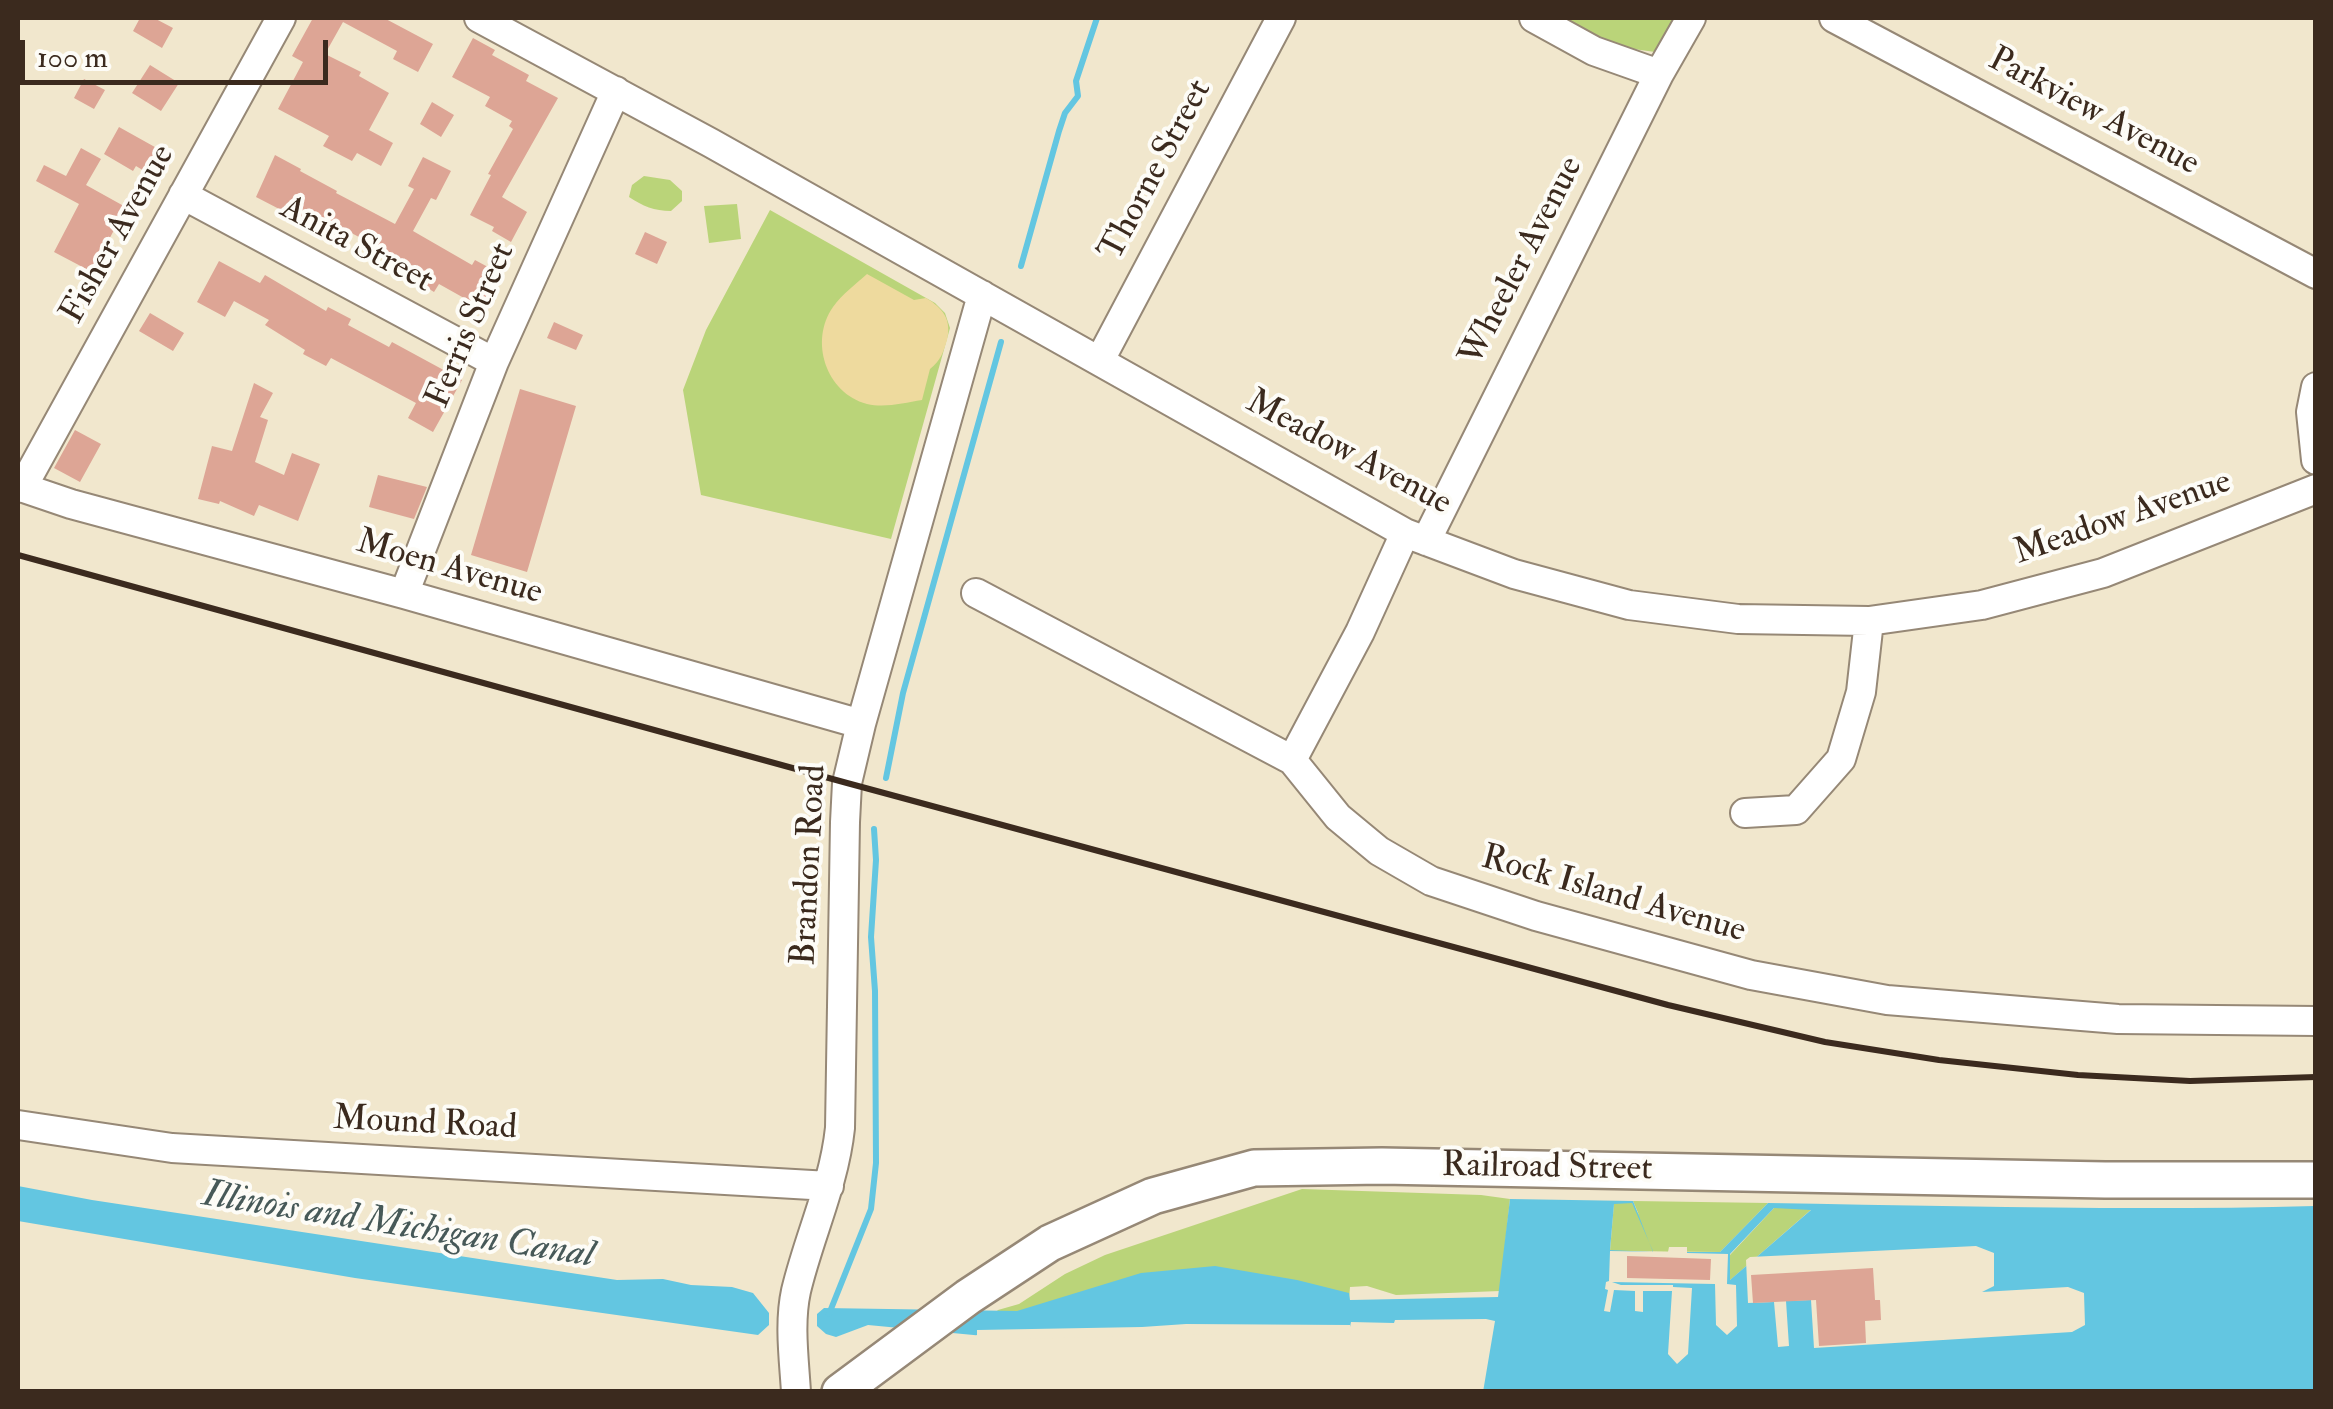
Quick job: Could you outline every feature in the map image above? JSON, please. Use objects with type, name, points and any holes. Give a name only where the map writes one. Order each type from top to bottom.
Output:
[{"type":"main road","name":"Railroad Street","points":[[840,1392],[968,1296],[1050,1243],[1153,1196],[1254,1168],[1382,1166],[2105,1180],[2316,1180]]},
{"type":"street","name":"Fisher Avenue","points":[[20,487],[281,18]]},
{"type":"street","name":"Meadow Avenue","points":[[478,18],[1416,537],[1514,574],[1629,604],[1738,619],[1869,621],[1982,605],[2103,573],[2316,488]]},
{"type":"street","name":"Thorne Street","points":[[1100,360],[1280,18]]},
{"type":"street","points":[[1534,18],[1594,51],[1659,74]]},
{"type":"street","name":"Wheeler Avenue","points":[[1292,760],[1416,537],[1691,18]]},
{"type":"street","name":"Parkview Avenue","points":[[1834,18],[2316,274]]},
{"type":"street","name":"Ferris Street","points":[[404,594],[494,362],[616,91]]},
{"type":"street","name":"Anita Street","points":[[183,196],[494,362]]},
{"type":"street","name":"Brandon Road","points":[[796,1392],[792,1337],[795,1295],[829,1186],[840,1128],[847,783],[982,294]]},
{"type":"street","points":[[2316,387],[2310,412],[2316,460]]},
{"type":"street","name":"Moen Avenue","points":[[20,487],[861,724]]},
{"type":"street","name":"Rock Island Avenue","points":[[976,593],[1292,760],[1338,817],[1379,851],[1431,881],[1536,916],[1751,975],[1887,1000],[2118,1019],[2316,1021]]},
{"type":"street","points":[[1745,813],[1796,810],[1841,759],[1861,692],[1869,621]]},
{"type":"street","name":"Mound Road","points":[[18,1126],[172,1148],[829,1186]]},
{"type":"green space","points":[[1559,18],[1673,18],[1655,52],[1612,46]]},
{"type":"green space","points":[[644,176],[670,180],[682,191],[682,201],[671,211],[665,211],[629,197],[632,185]]},
{"type":"green space","points":[[737,204],[741,239],[709,243],[704,206]]},
{"type":"green space","points":[[770,210],[935,303],[945,313],[950,328],[891,539],[701,495],[683,390],[706,330]]},
{"type":"green space","points":[[1302,1189],[1510,1199],[1500,1291],[1396,1295],[1367,1286],[1350,1287],[1349,1300],[977,1330],[998,1310],[1019,1304],[1065,1274],[1105,1255]]},
{"type":"green space","points":[[1633,1201],[1768,1203],[1720,1252],[1610,1251],[1614,1203],[1632,1203],[1639,1215]]},
{"type":"green space","points":[[1774,1208],[1813,1208],[1729,1281],[1730,1255]]},
{"type":"sand","points":[[867,274],[914,300],[926,298],[945,315],[947,340],[930,369],[922,400],[867,404],[841,389],[826,364],[822,335],[826,320],[841,298]]},
{"type":"water","points":[[18,1186],[617,1280],[663,1279],[732,1287],[753,1293],[769,1313],[769,1325],[758,1335],[355,1278],[18,1221]]},
{"type":"water","points":[[1510,1199],[1633,1201],[1649,1242],[1632,1203],[1614,1204],[1610,1250],[1652,1252],[1720,1252],[1768,1203],[2110,1208],[2315,1206],[2315,1391],[1483,1392],[1495,1321],[1486,1319],[1351,1322],[1350,1327],[984,1336],[868,1325],[836,1337],[817,1326],[817,1314],[824,1308],[1017,1311],[1141,1273],[1215,1266],[1349,1293],[1350,1300],[1498,1297]],"holes":[[[1774,1208],[1811,1210],[1730,1280],[1730,1254]]]},
{"type":"pier","points":[[1976,1246],[1994,1253],[1994,1286],[1982,1292],[2068,1287],[2084,1293],[2085,1325],[2072,1332],[1814,1348],[1811,1300],[1786,1301],[1789,1346],[1778,1347],[1774,1302],[1748,1303],[1746,1260],[1750,1257]]},
{"type":"pier","points":[[1669,1247],[1687,1247],[1687,1253],[1728,1254],[1727,1284],[1736,1285],[1737,1326],[1727,1335],[1716,1325],[1715,1284],[1612,1282],[1692,1288],[1688,1354],[1677,1364],[1668,1354],[1672,1291],[1643,1291],[1643,1312],[1635,1311],[1635,1291],[1614,1290],[1610,1312],[1604,1311],[1610,1251],[1668,1252]]},
{"type":"pier","points":[[1186,1324],[1350,1325],[1353,1331],[971,1340],[977,1330]]},
{"type":"building","points":[[140,18],[154,18],[173,28],[162,48],[133,31]]},
{"type":"building","points":[[313,18],[384,18],[433,44],[418,72],[393,59],[397,51],[343,22],[325,54],[361,72],[359,76],[389,93],[369,130],[393,143],[381,166],[357,153],[352,161],[323,146],[329,136],[278,109],[303,62],[292,56]]},
{"type":"building","points":[[473,38],[495,50],[492,55],[529,75],[526,81],[558,98],[502,197],[527,212],[511,242],[492,231],[494,227],[470,215],[513,129],[509,126],[512,121],[485,106],[490,97],[452,77]]},
{"type":"building","points":[[150,65],[179,83],[161,111],[132,93]]},
{"type":"building","points":[[84,79],[105,90],[94,109],[74,98]]},
{"type":"building","points":[[432,102],[454,115],[441,137],[420,124]]},
{"type":"building","points":[[119,127],[162,151],[149,174],[136,166],[133,171],[104,154]]},
{"type":"building","points":[[81,148],[101,159],[86,185],[131,210],[119,233],[114,230],[92,272],[54,252],[79,204],[36,181],[44,165],[66,176]]},
{"type":"building","points":[[275,155],[395,224],[414,189],[408,186],[423,157],[451,171],[413,231],[472,265],[475,260],[499,273],[480,307],[439,284],[434,292],[418,282],[424,272],[318,215],[312,226],[256,197]]},
{"type":"building","points":[[645,232],[667,242],[657,264],[635,254]]},
{"type":"building","points":[[219,261],[260,283],[265,275],[326,311],[328,307],[351,319],[348,325],[389,347],[392,342],[462,380],[433,432],[408,418],[416,403],[331,358],[326,366],[303,354],[305,350],[265,325],[269,320],[234,301],[225,317],[197,302]]},
{"type":"building","points":[[150,313],[184,333],[173,351],[139,331]]},
{"type":"building","points":[[554,322],[583,335],[576,350],[547,338]]},
{"type":"building","points":[[254,383],[273,393],[260,417],[268,420],[255,462],[284,475],[292,453],[320,464],[298,521],[259,505],[254,516],[220,501],[219,504],[198,499],[212,446],[232,451]]},
{"type":"building","points":[[520,389],[576,406],[527,572],[471,555]]},
{"type":"building","points":[[75,430],[101,444],[80,482],[54,468]]},
{"type":"building","points":[[378,475],[427,487],[414,519],[369,507]]},
{"type":"building","points":[[1627,1256],[1711,1259],[1710,1280],[1627,1278]]},
{"type":"building","points":[[1873,1268],[1881,1320],[1865,1321],[1866,1343],[1819,1346],[1816,1300],[1753,1303],[1751,1275]]},
{"type":"waterway","points":[[1021,266],[1065,113],[1078,96],[1076,81],[1097,18]]},
{"type":"waterway","points":[[886,778],[903,693],[1001,342]]},
{"type":"waterway","points":[[829,1314],[871,1209],[876,1163],[871,937],[874,829]]},
{"type":"railway","points":[[18,555],[1668,1005],[1825,1042],[1939,1060],[2078,1075],[2190,1081],[2316,1077]]},
{"type":"water label","name":"Illinois and Michigan Canal","points":[[398,1227]]}]
